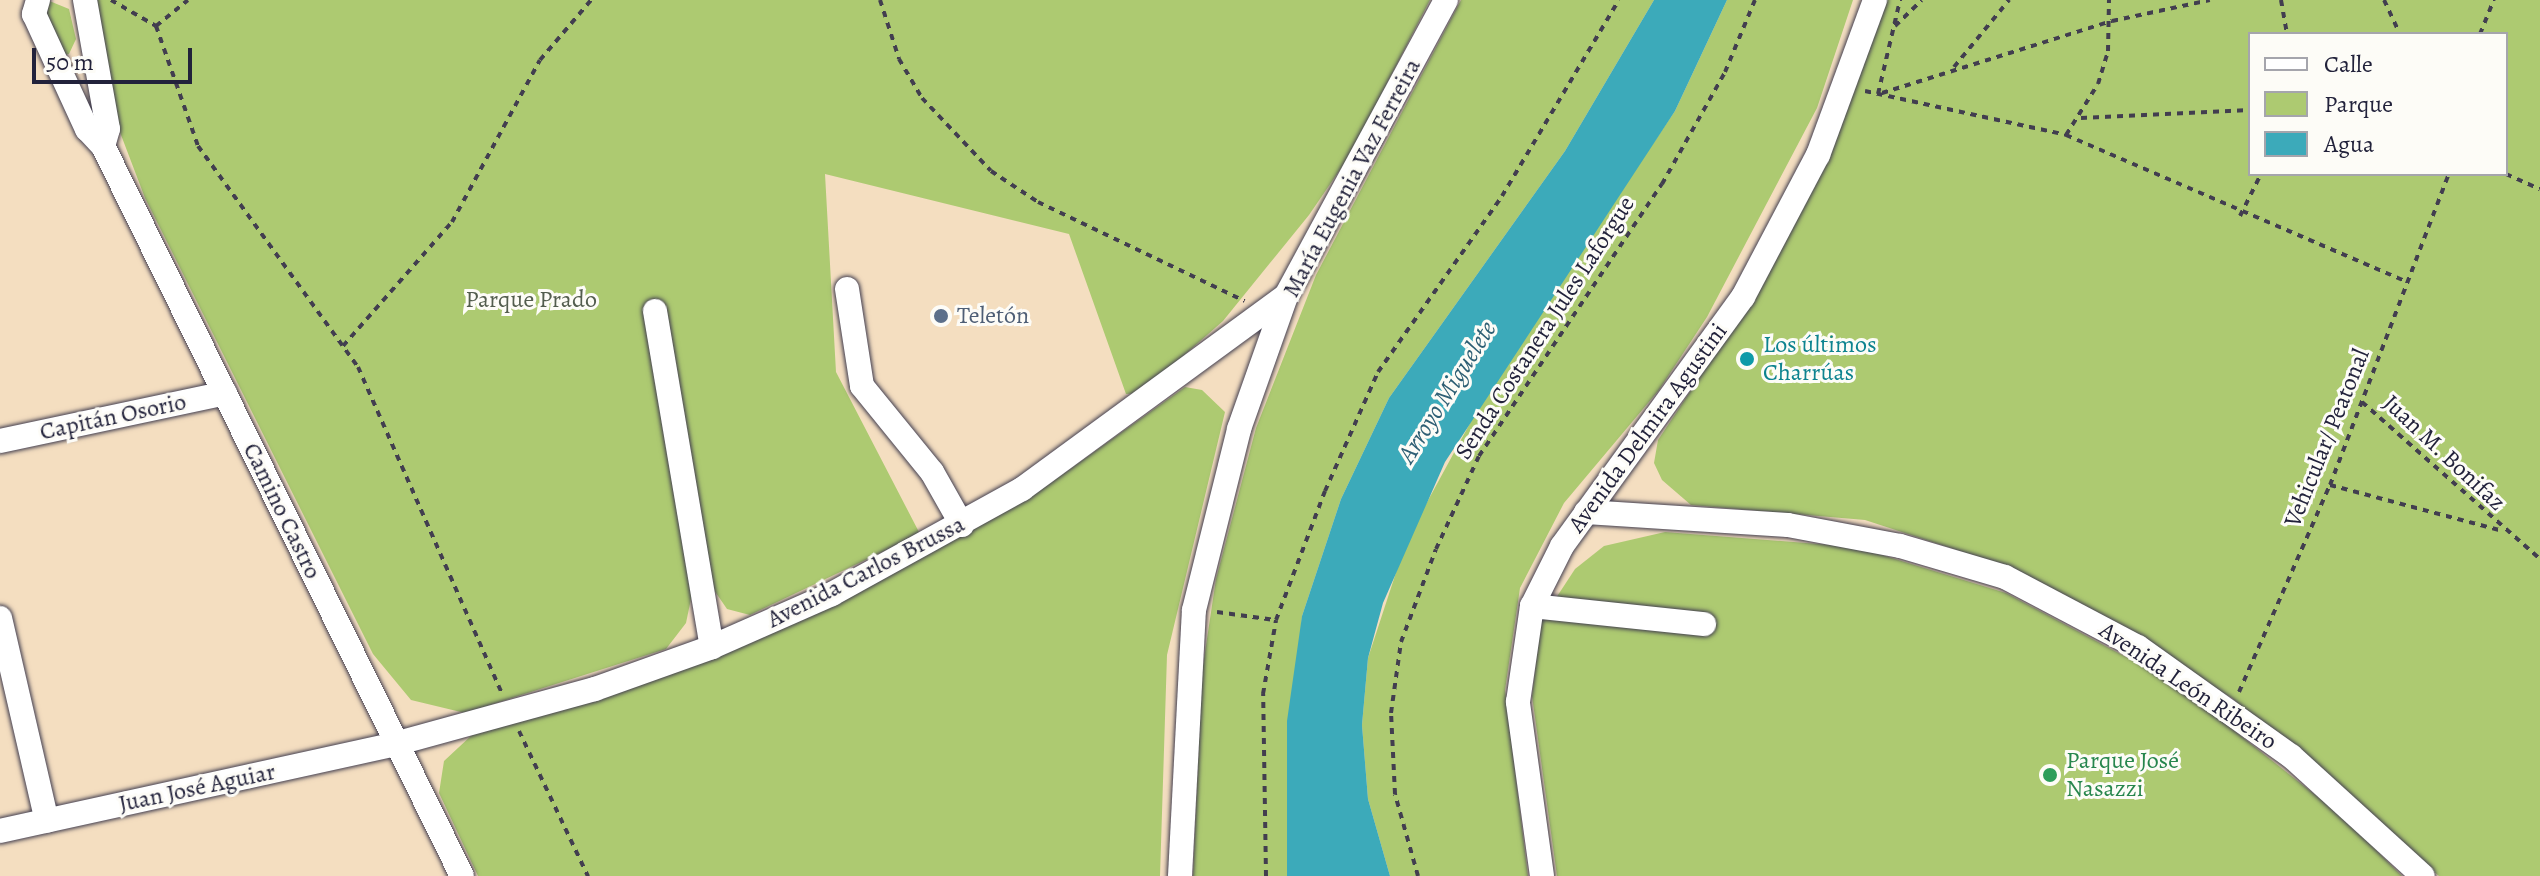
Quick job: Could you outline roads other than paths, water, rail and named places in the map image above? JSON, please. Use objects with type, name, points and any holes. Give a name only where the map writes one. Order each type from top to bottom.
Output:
[{"type":"street","name":"María Eugenia Vaz Ferreira","points":[[1180,876],[1194,610],[1239,429],[1278,304],[1446,0]]},
{"type":"street","name":"Avenida Delmira Agustini","points":[[1542,876],[1518,702],[1532,606],[1586,512],[1743,297],[1846,86],[1875,0]]},
{"type":"street","name":"Camino Castro","points":[[82,2],[90,55],[108,129],[103,146]]},
{"type":"street","name":"Camino Castro","points":[[32,5],[55,61],[103,146],[462,876]]},
{"type":"street","points":[[55,61],[90,55]]},
{"type":"street","points":[[847,289],[862,386],[932,472],[962,525]]},
{"type":"street","name":"Avenida Carlos Brussa","points":[[395,744],[511,713],[712,647],[962,525],[1118,425],[1278,304]]},
{"type":"street","points":[[655,311],[712,647]]},
{"type":"street","name":"Capitán Osorio","points":[[0,441],[225,393]]},
{"type":"street","name":"Avenida León Ribeiro","points":[[1586,512],[1788,525],[1951,560],[2071,610],[2230,713],[2324,784],[2423,876]]},
{"type":"street","points":[[1532,606],[1704,624]]},
{"type":"street","points":[[0,618],[47,821]]},
{"type":"street","name":"Juan José Aguiar","points":[[0,831],[395,744]]},
{"type":"water","name":"Arroyo Miguelete","points":[[1654,0],[1727,0],[1675,111],[1445,462],[1383,603],[1368,658],[1362,725],[1368,799],[1390,876],[1287,876],[1287,721],[1302,616],[1341,499],[1389,398],[1565,151]]},
{"type":"place","name":"Teletón","points":[[941,316]]},
{"type":"place","name":"Los últimos Charrúas","points":[[1747,359]]},
{"type":"place","name":"Parque José Nasazzi","points":[[2050,775]]},
{"type":"park label","name":"Parque Prado","points":[[531,300]]}]
